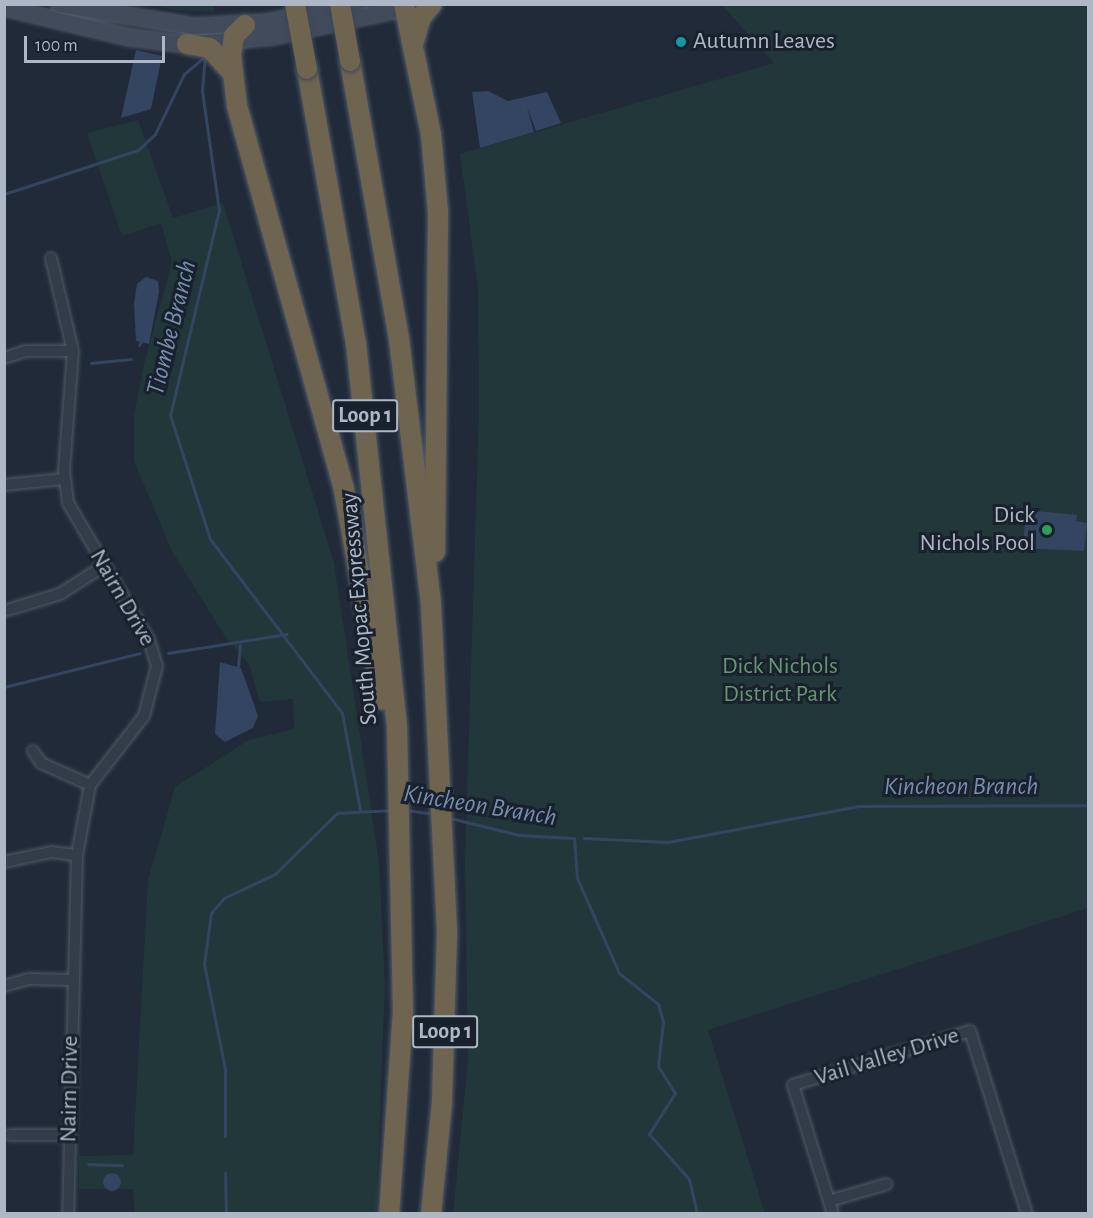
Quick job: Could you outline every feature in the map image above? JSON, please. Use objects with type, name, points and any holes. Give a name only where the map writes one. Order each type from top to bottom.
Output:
[{"type":"highway","name":"South Mopac Expressway","points":[[295,4],[365,413],[395,763],[400,786],[403,1011],[389,1214]]},
{"type":"highway","name":"Loop 1","points":[[340,4],[397,327],[431,605],[445,851],[446,1013],[431,1214]]},
{"type":"highway","points":[[413,44],[421,16],[432,4]]},
{"type":"highway","points":[[410,6],[413,44],[431,134],[438,212],[435,581],[431,605]]},
{"type":"highway","points":[[245,25],[233,40],[230,70],[249,158],[344,490],[395,763]]},
{"type":"highway","points":[[187,44],[210,48],[230,70]]},
{"type":"main road","points":[[59,4],[137,20],[245,25],[357,4]]},
{"type":"main road","points":[[4,7],[129,37],[187,44],[233,40],[410,6]]},
{"type":"street","name":"Nairn Drive","points":[[51,258],[73,351],[64,479],[72,513],[149,640],[157,666],[144,716],[90,785],[77,855],[72,980],[68,1214]]},
{"type":"street","points":[[4,358],[25,351],[73,351]]},
{"type":"street","points":[[4,485],[64,479]]},
{"type":"street","points":[[4,611],[60,594],[104,566]]},
{"type":"street","points":[[33,751],[41,763],[90,785]]},
{"type":"street","points":[[4,862],[51,852],[77,855]]},
{"type":"street","points":[[4,986],[29,979],[72,980]]},
{"type":"street","name":"Vail Valley Drive","points":[[829,1201],[793,1085],[970,1032],[1027,1214]]},
{"type":"street","points":[[10,1135],[69,1135]]},
{"type":"street","points":[[833,1214],[829,1201],[887,1184]]},
{"type":"green space","points":[[150,5],[214,5],[214,12],[175,10]]},
{"type":"green space","name":"Dick Nichols District Park","points":[[722,5],[1088,5],[1088,908],[708,1030],[765,1213],[453,1214],[468,1060],[465,859],[479,409],[478,288],[460,154],[774,63]]},
{"type":"green space","points":[[138,120],[173,218],[223,203],[334,563],[379,862],[385,986],[376,1213],[135,1213],[133,1189],[79,1189],[79,1156],[133,1155],[148,880],[175,787],[249,740],[294,729],[293,699],[260,702],[249,664],[224,635],[171,549],[134,461],[134,415],[144,364],[172,262],[161,223],[122,236],[87,133]]},
{"type":"water","points":[[136,50],[162,56],[151,109],[121,118]]},
{"type":"water","points":[[488,91],[508,101],[547,92],[561,123],[536,131],[527,107],[534,132],[480,148],[472,92]]},
{"type":"water","points":[[146,277],[158,281],[159,292],[149,344],[136,341],[134,304],[137,284]]},
{"type":"water","points":[[1026,510],[1077,515],[1076,521],[1087,523],[1084,551],[1023,548]]},
{"type":"water","points":[[220,662],[241,668],[258,716],[253,728],[225,742],[215,734]]},
{"type":"water","points":[[112,1173],[118,1176],[121,1182],[118,1188],[112,1191],[106,1188],[103,1182],[106,1176]]},
{"type":"waterway","name":"Tiombe Branch","points":[[205,56],[202,91],[219,210],[170,415],[210,539],[342,713],[360,810]]},
{"type":"waterway","points":[[4,194],[138,150],[155,134],[184,74],[204,57]]},
{"type":"waterway","points":[[91,363],[131,359]]},
{"type":"waterway","points":[[168,653],[286,634]]},
{"type":"waterway","points":[[238,667],[240,645]]},
{"type":"waterway","points":[[4,687],[140,653]]},
{"type":"waterway","name":"Kincheon Branch","points":[[584,838],[668,842],[858,806],[1088,805]]},
{"type":"waterway","name":"Kincheon Branch","points":[[225,1136],[225,1069],[204,964],[211,913],[224,898],[275,874],[337,813],[393,810]]},
{"type":"waterway","name":"Kincheon Branch","points":[[406,810],[435,814]]},
{"type":"waterway","points":[[450,818],[519,835],[574,838],[577,878],[619,973],[658,1004],[663,1022],[658,1066],[675,1093],[649,1134],[689,1179],[697,1214]]},
{"type":"waterway","points":[[88,1164],[122,1165]]},
{"type":"waterway","name":"Kincheon Branch","points":[[225,1173],[226,1214]]},
{"type":"place","name":"Autumn Leaves","points":[[681,42]]},
{"type":"place","name":"Dick Nichols Pool","points":[[1047,530]]}]
